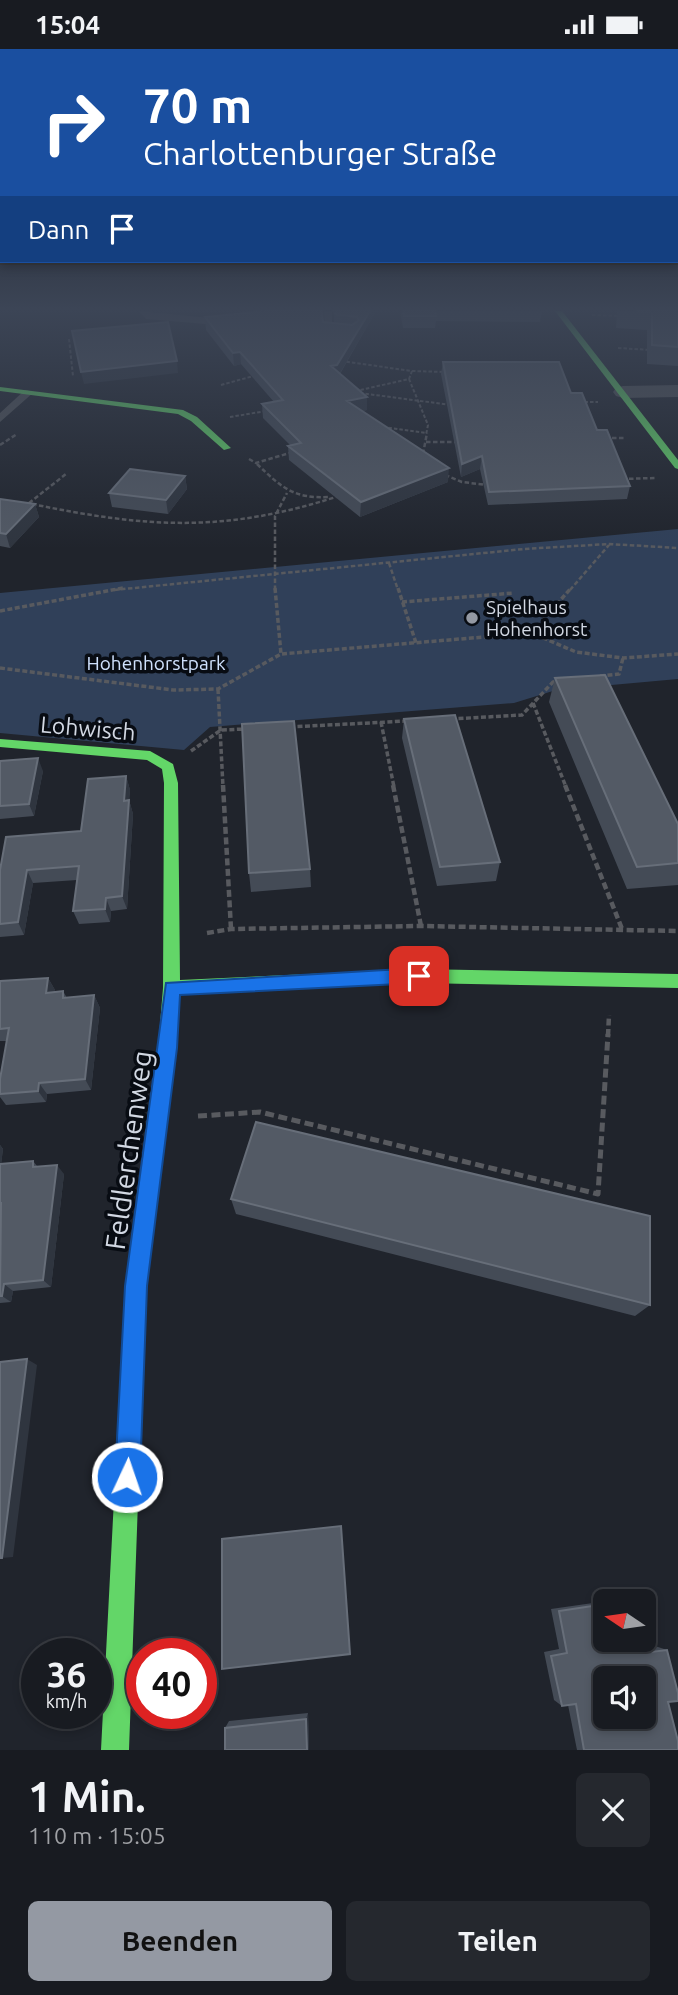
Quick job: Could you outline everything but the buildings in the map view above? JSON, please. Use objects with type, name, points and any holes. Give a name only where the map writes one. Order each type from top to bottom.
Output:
[{"type":"street","points":[[13,390],[180,412],[194,419],[228,448]]},
{"type":"street","points":[[621,390],[678,465]]},
{"type":"street","points":[[625,396],[678,391]]},
{"type":"street","name":"Lohwisch","points":[[0,743],[150,756],[168,767]]},
{"type":"street","name":"Feldlerchenweg","points":[[115,1750],[136,1286],[168,1048],[172,988],[171,783],[168,767]]},
{"type":"street","points":[[172,988],[419,976],[678,981]]},
{"type":"lane","points":[[0,419],[29,392]]},
{"type":"path","points":[[74,390],[75,397]]},
{"type":"path","points":[[345,393],[357,390]]},
{"type":"path","points":[[414,390],[428,425],[422,459]]},
{"type":"path","points":[[355,393],[454,405]]},
{"type":"path","points":[[568,402],[625,396]]},
{"type":"path","points":[[194,419],[236,417],[276,409]]},
{"type":"path","points":[[381,427],[427,433]]},
{"type":"path","points":[[603,438],[656,436]]},
{"type":"path","points":[[426,442],[460,442]]},
{"type":"path","points":[[228,448],[256,463],[287,493],[310,499],[337,497]]},
{"type":"path","points":[[256,463],[304,450]]},
{"type":"path","points":[[28,504],[66,474]]},
{"type":"path","points":[[442,474],[462,482],[494,485]]},
{"type":"path","points":[[611,480],[658,477]]},
{"type":"path","points":[[281,654],[274,573],[275,516],[287,493]]},
{"type":"path","points":[[21,503],[88,517],[150,525],[213,525],[298,511],[347,493]]},
{"type":"path","points":[[0,611],[135,586],[524,549],[609,544],[678,548]]},
{"type":"path","points":[[532,633],[609,544]]},
{"type":"path","points":[[389,563],[416,643]]},
{"type":"path","points":[[402,602],[514,593]]},
{"type":"path","points":[[0,668],[173,690],[218,689],[281,654],[532,633],[576,652],[623,658],[678,654]]},
{"type":"path","points":[[593,677],[619,674],[623,658]]},
{"type":"path","points":[[445,719],[522,715],[553,682],[566,680]]},
{"type":"path","points":[[218,689],[231,929]]},
{"type":"path","points":[[533,703],[622,929]]},
{"type":"path","points":[[288,727],[419,720]]},
{"type":"path","points":[[381,722],[421,926]]},
{"type":"path","points":[[168,767],[221,730],[247,729]]},
{"type":"path","points":[[170,940],[231,929],[421,926],[678,931]]},
{"type":"path","points":[[159,1119],[260,1112],[598,1194],[610,980]]},
{"type":"green space","name":"Hohenhorstpark","points":[[678,529],[678,679],[556,690],[514,703],[210,727],[184,750],[0,733],[0,593]]},
{"type":"traffic: fast","points":[[11,390],[180,412],[194,419],[227,448]]},
{"type":"traffic: fast","points":[[619,390],[678,466]]},
{"type":"traffic: fast","points":[[0,743],[150,756],[168,767],[171,783],[172,988],[166,1060]]},
{"type":"traffic: fast","points":[[172,988],[419,976],[678,981]]},
{"type":"traffic: fast","points":[[115,1750],[132,1364]]},
{"type":"traffic: slow","points":[[132,1364],[136,1286],[166,1060]]},
{"type":"place","name":"Spielhaus Hohenhorst","points":[[472,618]]},
{"type":"route","points":[[127,1477],[136,1286],[168,1048],[172,988],[419,976]]}]
